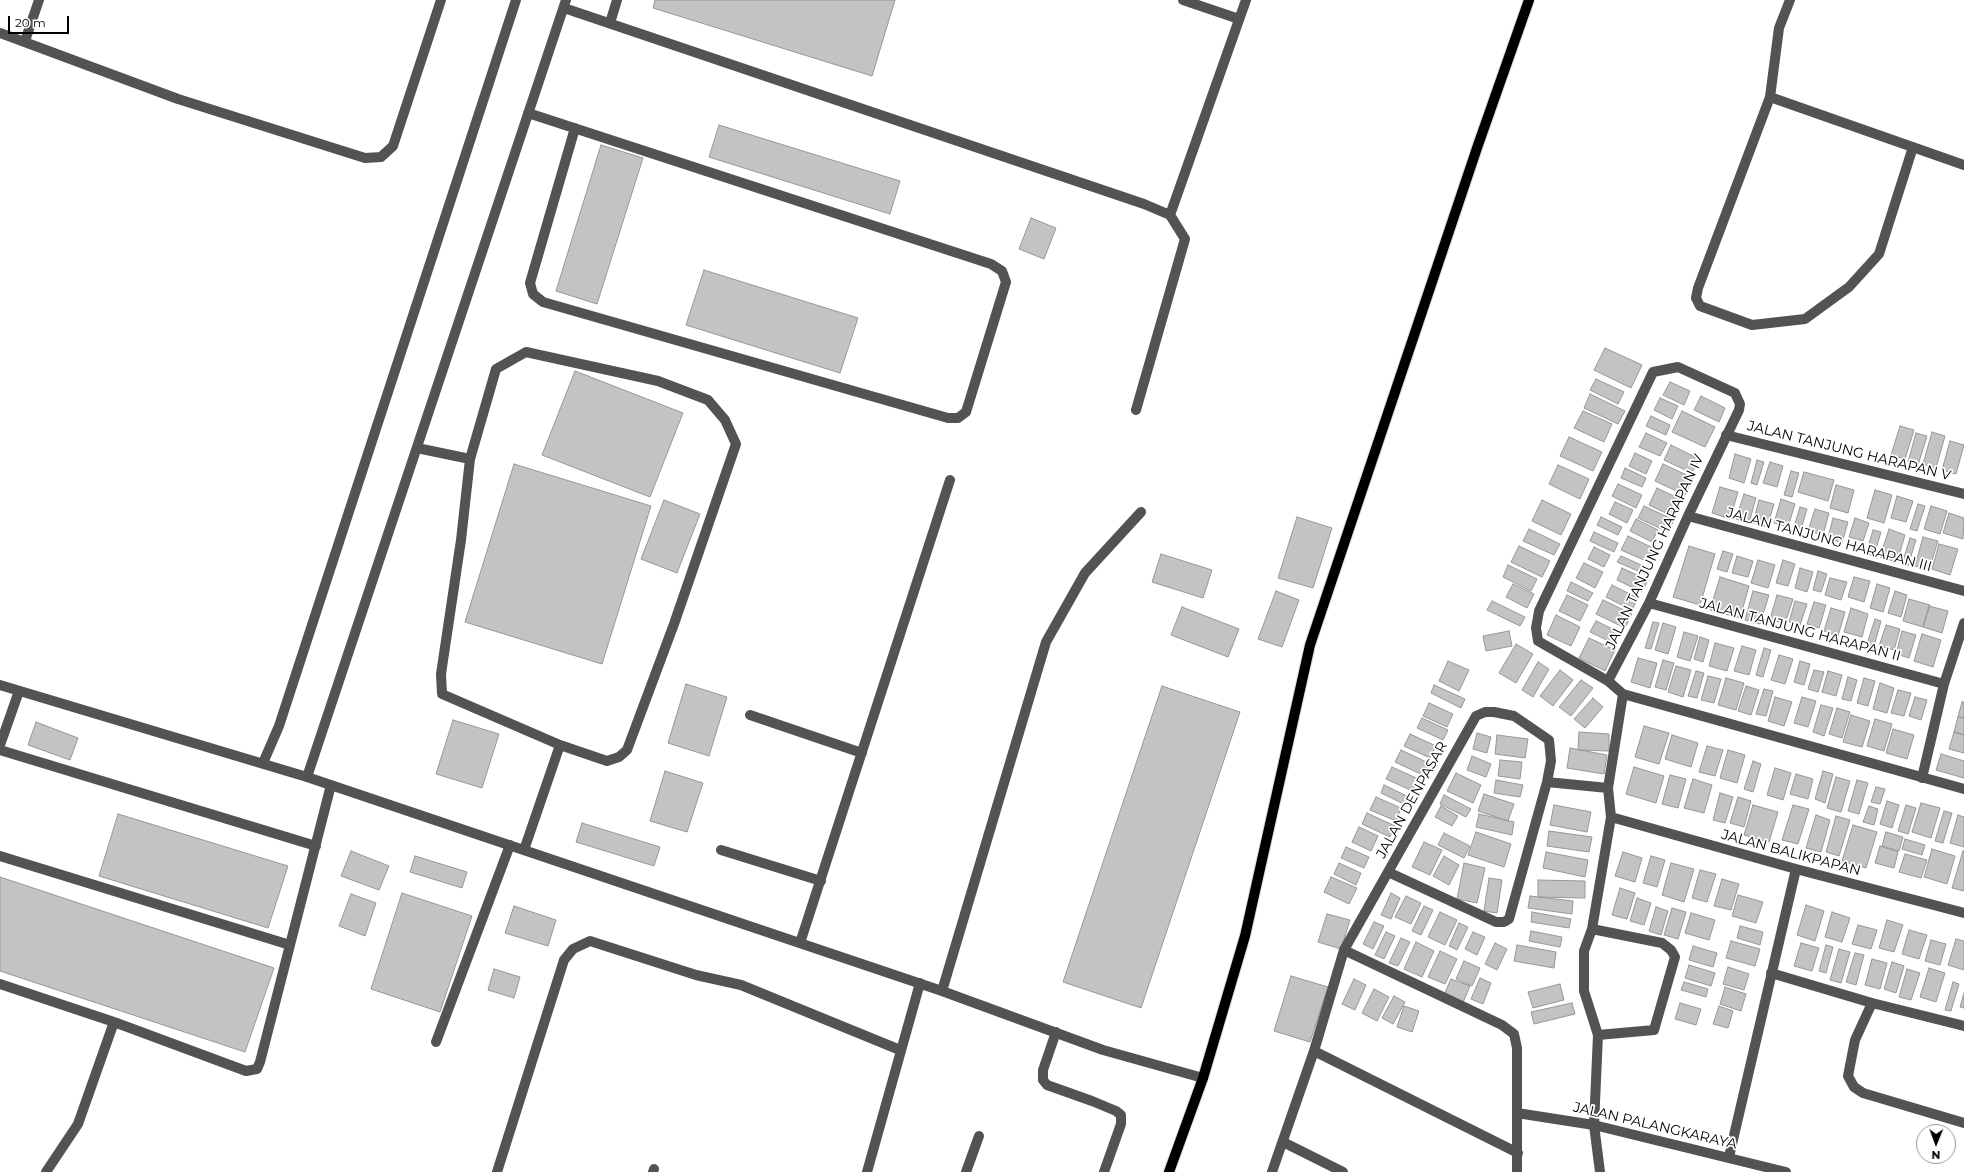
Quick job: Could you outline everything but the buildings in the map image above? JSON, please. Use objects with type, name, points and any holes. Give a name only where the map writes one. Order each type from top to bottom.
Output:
[{"type":"main road","points":[[1169,1172],[1204,1078],[1245,936],[1310,645],[1477,148],[1529,0]]},
{"type":"street","points":[[24,41],[39,0]]},
{"type":"street","points":[[0,33],[178,99],[365,158],[381,157],[393,146],[442,0]]},
{"type":"street","points":[[264,764],[279,726],[516,0]]},
{"type":"street","points":[[610,23],[617,0]]},
{"type":"street","points":[[1183,0],[1239,19]]},
{"type":"street","points":[[1170,215],[1246,0]]},
{"type":"street","points":[[1790,0],[1779,28],[1770,97],[1698,288],[1696,298],[1700,306],[1752,325],[1805,319],[1849,287],[1878,254],[1913,147]]},
{"type":"street","points":[[307,777],[565,4],[610,23],[1137,201],[1170,215],[1185,240],[1136,410]]},
{"type":"street","points":[[1770,97],[1964,165]]},
{"type":"street","points":[[528,113],[575,128],[991,264],[1002,271],[1006,282],[966,412],[958,418],[948,418],[543,302],[533,294],[530,284],[575,128]]},
{"type":"street","points":[[526,352],[658,380],[708,400],[725,420],[736,444],[674,624],[627,750],[619,757],[607,761],[560,745],[442,694],[441,674],[461,540],[470,459],[496,369],[526,352]]},
{"type":"street","name":"JALAN TANJUNG HARAPAN IV","points":[[1678,367],[1734,393],[1740,404],[1737,416],[1726,435],[1688,516],[1649,603],[1608,681],[1538,641],[1536,620],[1542,604],[1653,372],[1678,367]]},
{"type":"street","name":"JALAN TANJUNG HARAPAN V","points":[[1726,435],[1964,494]]},
{"type":"street","points":[[417,448],[470,459]]},
{"type":"street","points":[[800,943],[950,480]]},
{"type":"street","points":[[942,991],[1046,642],[1085,572],[1141,512]]},
{"type":"street","name":"JALAN TANJUNG HARAPAN III","points":[[1688,516],[1964,591]]},
{"type":"street","name":"JALAN TANJUNG HARAPAN II","points":[[1649,603],[1944,684]]},
{"type":"street","points":[[1922,778],[1944,684],[1964,623]]},
{"type":"street","points":[[1608,681],[1623,694],[1964,789]]},
{"type":"street","points":[[0,685],[307,777],[920,983],[1104,1050],[1204,1078]]},
{"type":"street","points":[[0,745],[19,691]]},
{"type":"street","points":[[1600,1172],[1594,1125],[1598,1035],[1584,992],[1584,951],[1592,929],[1611,817],[1608,788],[1623,694]]},
{"type":"street","name":"JALAN DENPASAR","points":[[1485,712],[1494,712],[1514,716],[1548,740],[1551,762],[1547,782],[1509,919],[1504,922],[1496,922],[1388,872],[1476,716],[1485,712]]},
{"type":"street","points":[[750,715],[862,753]]},
{"type":"street","points":[[524,850],[560,745]]},
{"type":"street","points":[[0,750],[316,846]]},
{"type":"street","points":[[1547,782],[1608,788]]},
{"type":"street","points":[[0,984],[114,1022],[246,1071],[257,1069],[331,785]]},
{"type":"street","name":"JALAN BALIKPAPAN","points":[[1611,817],[1796,869],[1964,913]]},
{"type":"street","points":[[436,1042],[510,845]]},
{"type":"street","points":[[721,850],[821,881]]},
{"type":"street","points":[[0,856],[290,945]]},
{"type":"street","points":[[1729,1157],[1796,869]]},
{"type":"street","points":[[1272,1172],[1314,1051],[1344,950],[1388,872]]},
{"type":"street","points":[[1592,929],[1662,943],[1671,950],[1675,957],[1654,1030],[1598,1035]]},
{"type":"street","points":[[496,1172],[564,960],[573,949],[590,941],[696,975],[741,985],[900,1050]]},
{"type":"street","points":[[1344,950],[1502,1025],[1514,1034],[1517,1048],[1517,1172]]},
{"type":"street","points":[[1771,973],[1872,1003],[1964,1026]]},
{"type":"street","points":[[867,1172],[920,983]]},
{"type":"street","points":[[1872,1003],[1855,1040],[1848,1076],[1854,1087],[1863,1093],[1964,1123]]},
{"type":"street","points":[[46,1172],[78,1124],[114,1022]]},
{"type":"street","points":[[1056,1032],[1043,1070],[1043,1080],[1047,1085],[1092,1100],[1116,1111],[1121,1115],[1121,1124],[1104,1172]]},
{"type":"street","points":[[1314,1051],[1518,1153]]},
{"type":"street","name":"JALAN PALANGKARAYA","points":[[1517,1113],[1594,1125],[1786,1172]]},
{"type":"street","points":[[966,1172],[979,1136]]},
{"type":"street","points":[[1283,1142],[1343,1172]]}]
